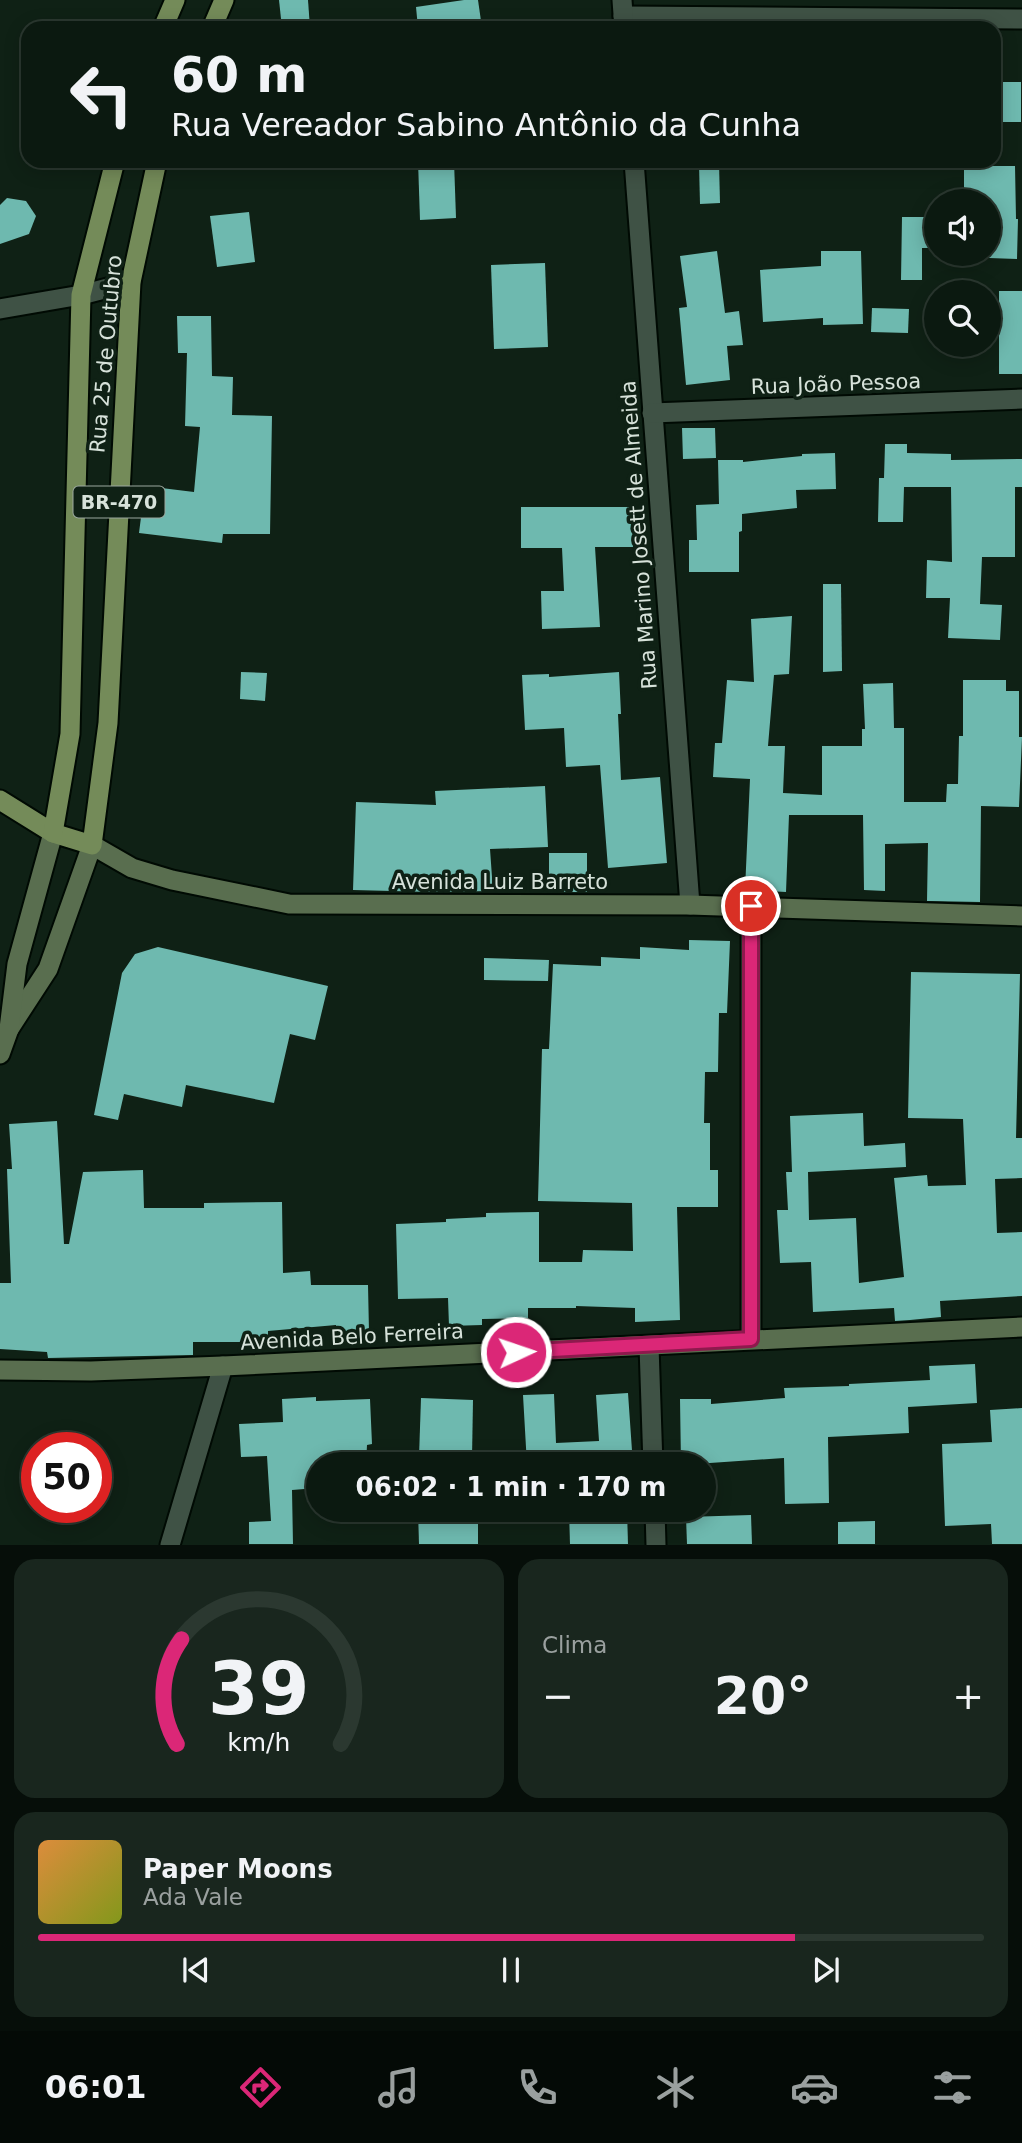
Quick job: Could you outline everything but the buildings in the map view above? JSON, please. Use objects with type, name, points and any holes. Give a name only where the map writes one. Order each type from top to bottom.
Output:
[{"type":"main road","points":[[166,21],[176,0]]},
{"type":"main road","points":[[215,21],[224,0]]},
{"type":"main road","name":"Rua 25 de Outubro","points":[[54,833],[70,734],[81,295],[113,168]]},
{"type":"main road","name":"Rua 25 de Outubro","points":[[92,845],[108,723],[131,282],[155,168]]},
{"type":"main road","name":"Avenida Luiz Barreto","points":[[0,800],[54,833],[92,845],[132,868],[172,880],[289,904],[690,905],[1022,916]]},
{"type":"main road","points":[[0,1054],[9,1029],[17,964],[54,833]]},
{"type":"main road","points":[[9,1029],[48,969],[92,845]]},
{"type":"main road","name":"Avenida Belo Ferreira","points":[[0,1379],[9,1371],[223,1366],[1022,1327]]},
{"type":"street","points":[[623,15],[1022,19]]},
{"type":"street","name":"Rua Marino Josett de Almeida","points":[[634,168],[690,905]]},
{"type":"street","points":[[0,309],[81,295],[131,282]]},
{"type":"street","name":"Rua João Pessoa","points":[[652,413],[1022,399]]},
{"type":"street","points":[[751,906],[751,1339]]},
{"type":"street","points":[[649,1346],[653,1452]]},
{"type":"street","points":[[170,1545],[223,1366]]},
{"type":"street","points":[[655,1522],[656,1545]]},
{"type":"route","points":[[516,1352],[751,1339],[751,906]]}]
